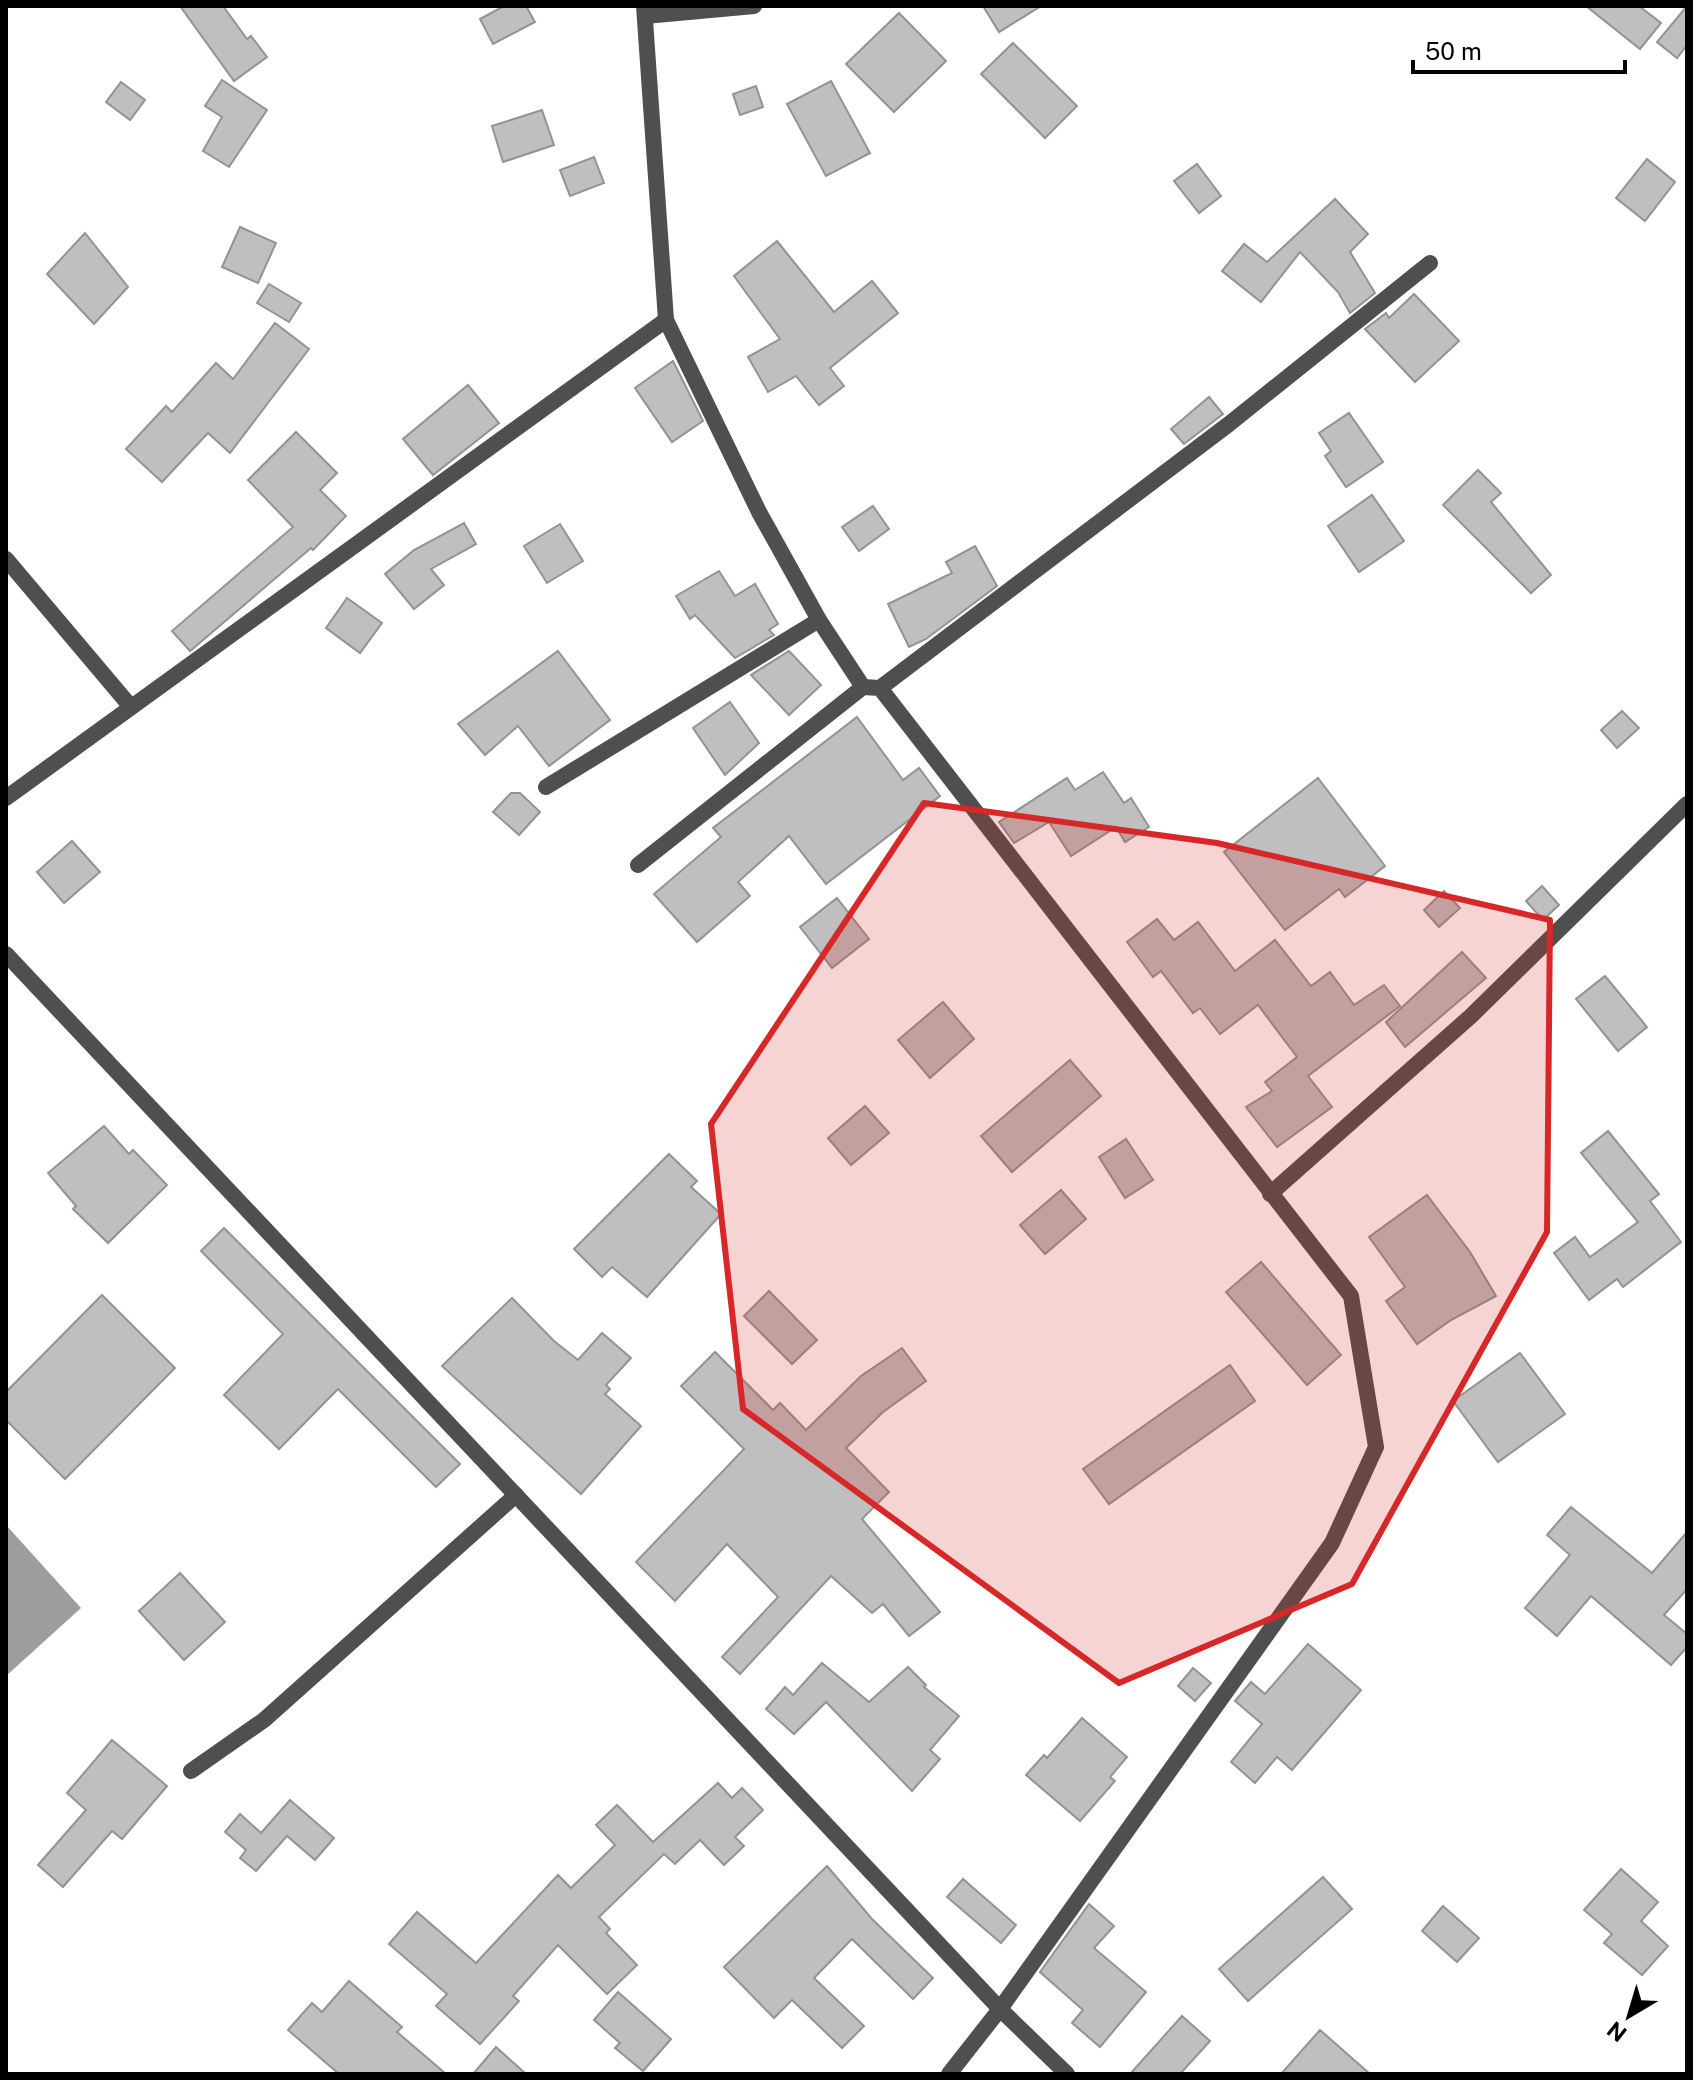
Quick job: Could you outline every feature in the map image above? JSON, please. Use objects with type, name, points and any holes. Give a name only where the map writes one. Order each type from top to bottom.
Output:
[{"type":"street","points":[[754,6],[645,11],[666,320],[759,512],[819,620],[1351,1296],[1376,1447],[1332,1543],[1000,2009],[949,2074]]},
{"type":"street","points":[[638,865],[1217,433],[1430,263]]},
{"type":"street","points":[[6,798],[666,320]]},
{"type":"street","points":[[6,559],[131,707]]},
{"type":"street","points":[[546,787],[819,620]]},
{"type":"street","points":[[1270,1194],[1471,1016],[1687,804]]},
{"type":"street","points":[[6,954],[1000,2009],[1067,2074]]},
{"type":"street","points":[[191,1771],[264,1720],[516,1495]]},
{"type":"highlighted area","points":[[924,803],[1217,843],[1550,920],[1547,1232],[1352,1584],[1119,1683],[743,1409],[711,1124]]},
{"type":"shaded area","points":[[6,1525],[81,1608],[6,1676]]},
{"type":"building","points":[[180,6],[223,6],[247,39],[251,36],[267,57],[234,81]]},
{"type":"building","points":[[504,6],[526,6],[535,22],[493,44],[480,19]]},
{"type":"building","points":[[983,6],[1041,6],[999,32]]},
{"type":"building","points":[[1586,6],[1639,6],[1661,23],[1640,49]]},
{"type":"building","points":[[1687,6],[1687,45],[1677,58],[1657,42]]},
{"type":"building","points":[[899,13],[946,61],[894,112],[846,64]]},
{"type":"building","points":[[1013,43],[1077,106],[1045,138],[981,74]]},
{"type":"building","points":[[222,80],[267,110],[229,167],[203,151],[222,117],[205,106]]},
{"type":"building","points":[[831,81],[870,153],[826,176],[787,104]]},
{"type":"building","points":[[121,82],[145,100],[130,120],[106,102]]},
{"type":"building","points":[[756,86],[763,107],[740,115],[733,94]]},
{"type":"building","points":[[542,110],[554,145],[503,162],[492,126]]},
{"type":"building","points":[[594,157],[604,183],[570,196],[560,170]]},
{"type":"building","points":[[1647,159],[1675,182],[1645,221],[1616,198]]},
{"type":"building","points":[[1197,164],[1221,196],[1199,213],[1174,181]]},
{"type":"building","points":[[1335,199],[1368,234],[1350,252],[1375,293],[1350,313],[1338,292],[1300,252],[1261,302],[1222,271],[1244,244],[1267,262]]},
{"type":"building","points":[[240,227],[276,243],[258,283],[222,267]]},
{"type":"building","points":[[85,233],[128,287],[94,324],[47,274]]},
{"type":"building","points":[[777,241],[834,312],[872,281],[898,313],[830,368],[844,386],[819,405],[796,376],[768,392],[748,357],[780,339],[734,276]]},
{"type":"building","points":[[269,284],[301,303],[289,322],[257,303]]},
{"type":"building","points":[[1414,294],[1459,341],[1415,382],[1365,329],[1386,313],[1389,318]]},
{"type":"building","points":[[275,323],[309,349],[230,453],[208,433],[162,482],[126,449],[166,406],[172,412],[216,363],[233,379]]},
{"type":"building","points":[[673,361],[703,421],[672,442],[635,388]]},
{"type":"building","points":[[468,385],[499,423],[433,475],[403,439]]},
{"type":"building","points":[[1209,397],[1223,414],[1184,444],[1171,429]]},
{"type":"building","points":[[1349,413],[1383,462],[1346,487],[1325,456],[1331,451],[1319,433]]},
{"type":"building","points":[[296,432],[337,473],[320,490],[346,516],[313,550],[311,548],[190,651],[172,631],[293,527],[248,480]]},
{"type":"building","points":[[1478,470],[1501,493],[1491,502],[1551,575],[1531,593],[1443,505]]},
{"type":"building","points":[[1372,495],[1404,541],[1359,572],[1328,526]]},
{"type":"building","points":[[873,506],[889,529],[859,551],[842,527]]},
{"type":"building","points":[[464,523],[476,544],[431,569],[444,585],[414,609],[385,574],[414,550]]},
{"type":"building","points":[[560,524],[583,561],[547,583],[524,546]]},
{"type":"building","points":[[975,546],[997,586],[926,639],[909,647],[888,604],[952,573],[946,562]]},
{"type":"building","points":[[719,571],[735,596],[755,584],[778,624],[769,630],[774,635],[735,658],[695,615],[690,619],[676,596]]},
{"type":"building","points":[[347,598],[382,623],[360,653],[326,628]]},
{"type":"building","points":[[558,651],[610,720],[549,766],[518,726],[485,755],[458,724]]},
{"type":"building","points":[[789,651],[821,685],[789,715],[751,675]]},
{"type":"building","points":[[730,702],[759,743],[725,775],[693,728]]},
{"type":"building","points":[[1622,711],[1639,728],[1617,748],[1601,730]]},
{"type":"building","points":[[857,717],[903,780],[919,768],[940,796],[826,884],[789,836],[738,882],[750,896],[697,942],[654,894],[721,837],[713,828]]},
{"type":"building","points":[[1103,772],[1124,803],[1131,798],[1149,827],[1125,842],[1116,827],[1071,856],[1049,822],[1014,843],[999,822],[1067,778],[1075,790]]},
{"type":"building","points":[[1318,778],[1385,866],[1345,897],[1339,889],[1285,930],[1224,852]]},
{"type":"building","points":[[511,793],[520,793],[540,812],[519,835],[493,812]]},
{"type":"building","points":[[72,841],[100,872],[64,903],[37,872]]},
{"type":"building","points":[[1542,886],[1559,905],[1543,920],[1526,901]]},
{"type":"building","points":[[1444,891],[1460,908],[1439,927],[1424,910]]},
{"type":"building","points":[[837,898],[869,939],[832,968],[800,927]]},
{"type":"building","points":[[1157,919],[1174,940],[1198,922],[1235,971],[1275,940],[1311,986],[1330,972],[1354,1005],[1384,985],[1400,1006],[1308,1076],[1332,1107],[1277,1147],[1246,1107],[1272,1091],[1265,1082],[1297,1057],[1258,1005],[1220,1034],[1200,1008],[1193,1013],[1161,971],[1153,977],[1127,942]]},
{"type":"building","points":[[1462,952],[1486,978],[1405,1047],[1386,1022]]},
{"type":"building","points":[[1605,976],[1647,1027],[1618,1051],[1576,999]]},
{"type":"building","points":[[943,1002],[974,1039],[930,1078],[898,1040]]},
{"type":"building","points":[[1070,1060],[1101,1096],[1012,1172],[981,1136]]},
{"type":"building","points":[[865,1106],[889,1133],[851,1165],[828,1138]]},
{"type":"building","points":[[104,1126],[129,1154],[133,1150],[167,1185],[108,1243],[73,1209],[76,1206],[48,1173]]},
{"type":"building","points":[[1608,1131],[1659,1194],[1650,1201],[1681,1242],[1623,1287],[1617,1279],[1589,1300],[1554,1253],[1575,1237],[1590,1257],[1638,1222],[1581,1153]]},
{"type":"building","points":[[1126,1139],[1153,1180],[1125,1198],[1099,1157]]},
{"type":"building","points":[[669,1154],[697,1181],[691,1187],[721,1214],[647,1297],[612,1267],[602,1277],[574,1249]]},
{"type":"building","points":[[1061,1190],[1086,1219],[1045,1254],[1020,1225]]},
{"type":"building","points":[[1427,1195],[1470,1252],[1496,1296],[1451,1320],[1417,1344],[1386,1301],[1405,1287],[1369,1237]]},
{"type":"building","points":[[224,1228],[460,1464],[436,1487],[338,1389],[279,1449],[224,1395],[283,1334],[201,1251]]},
{"type":"building","points":[[1261,1262],[1341,1355],[1307,1385],[1226,1292]]},
{"type":"building","points":[[769,1291],[817,1340],[792,1364],[744,1316]]},
{"type":"building","points":[[102,1295],[175,1368],[65,1479],[6,1420],[6,1392]]},
{"type":"building","points":[[512,1298],[554,1341],[578,1360],[602,1333],[631,1358],[606,1385],[610,1389],[605,1394],[641,1426],[581,1494],[442,1366]]},
{"type":"building","points":[[902,1348],[926,1381],[883,1412],[846,1448],[889,1492],[862,1519],[940,1612],[909,1636],[883,1604],[872,1613],[831,1576],[740,1674],[722,1657],[778,1597],[727,1544],[675,1601],[636,1562],[744,1449],[681,1386],[715,1352],[773,1410],[780,1403],[806,1430],[861,1376]]},
{"type":"building","points":[[1520,1353],[1565,1414],[1498,1462],[1453,1401]]},
{"type":"building","points":[[1230,1365],[1255,1401],[1109,1504],[1083,1469]]},
{"type":"building","points":[[1571,1507],[1652,1573],[1687,1532],[1687,1589],[1664,1615],[1687,1634],[1687,1647],[1671,1665],[1591,1596],[1557,1636],[1525,1608],[1570,1555],[1547,1535]]},
{"type":"building","points":[[180,1573],[225,1622],[184,1660],[139,1611]]},
{"type":"building","points":[[1308,1644],[1361,1690],[1292,1770],[1277,1757],[1255,1783],[1231,1762],[1262,1724],[1235,1701],[1251,1682],[1265,1694]]},
{"type":"building","points":[[822,1663],[869,1702],[908,1667],[926,1685],[924,1687],[959,1716],[930,1750],[940,1759],[912,1791],[826,1702],[794,1734],[766,1709],[785,1687],[793,1695]]},
{"type":"building","points":[[1193,1668],[1211,1683],[1195,1701],[1178,1686]]},
{"type":"building","points":[[1082,1718],[1127,1757],[1110,1777],[1115,1781],[1080,1821],[1026,1775],[1044,1755],[1047,1758]]},
{"type":"building","points":[[112,1740],[167,1786],[122,1839],[112,1831],[63,1887],[38,1865],[86,1810],[67,1793]]},
{"type":"building","points":[[718,1783],[732,1798],[742,1788],[763,1810],[735,1837],[744,1846],[724,1865],[700,1840],[675,1864],[664,1854],[599,1917],[610,1929],[606,1933],[637,1965],[607,1994],[558,1945],[513,1996],[519,2001],[480,2044],[436,2006],[447,1994],[389,1944],[417,1912],[476,1963],[558,1875],[571,1888],[615,1845],[596,1825],[617,1805],[653,1842]]},
{"type":"building","points":[[290,1800],[334,1838],[315,1860],[287,1836],[256,1871],[240,1858],[246,1850],[225,1832],[240,1814],[261,1833]]},
{"type":"building","points":[[827,1866],[872,1919],[933,1978],[913,1999],[852,1939],[814,1978],[864,2026],[842,2048],[792,2000],[774,2018],[724,1967]]},
{"type":"building","points":[[1621,1869],[1658,1902],[1641,1921],[1668,1946],[1642,1975],[1604,1943],[1612,1934],[1584,1910]]},
{"type":"building","points":[[1323,1877],[1352,1909],[1248,2001],[1219,1969]]},
{"type":"building","points":[[963,1879],[1016,1925],[1001,1943],[947,1897]]},
{"type":"building","points":[[1089,1904],[1114,1926],[1094,1948],[1146,1992],[1100,2047],[1072,2023],[1083,2010],[1040,1972]]},
{"type":"building","points":[[1443,1906],[1479,1938],[1457,1962],[1422,1931]]},
{"type":"building","points":[[349,1981],[402,2027],[397,2032],[446,2074],[339,2074],[288,2030],[312,2003],[322,2012]]},
{"type":"building","points":[[618,1992],[671,2039],[643,2071],[615,2048],[620,2043],[594,2020]]},
{"type":"building","points":[[1182,2016],[1210,2041],[1180,2074],[1130,2074]]},
{"type":"building","points":[[1320,2030],[1370,2074],[1281,2074]]},
{"type":"building","points":[[496,2047],[526,2074],[473,2074]]}]
